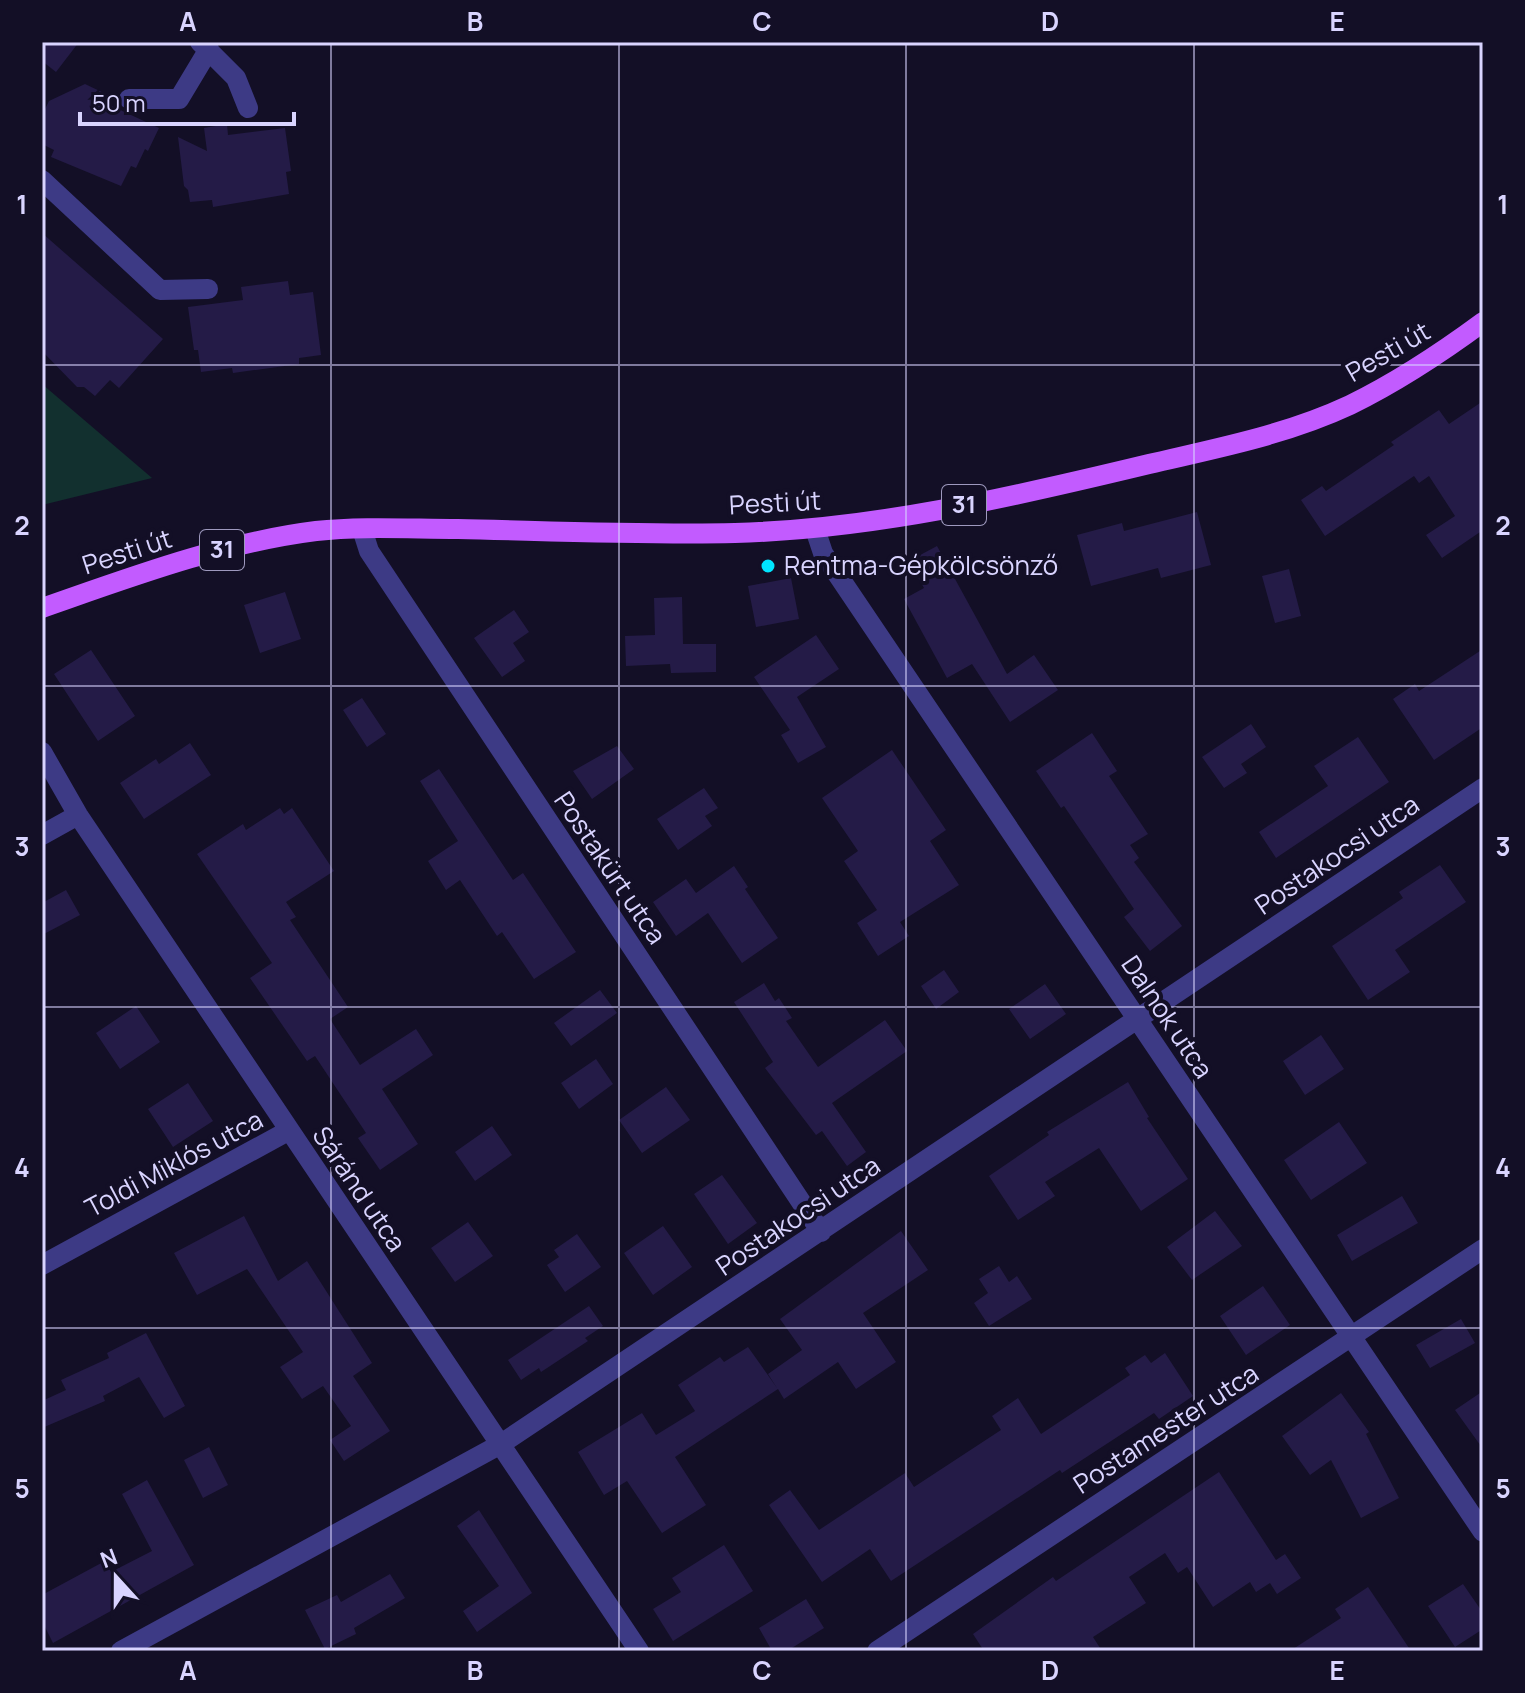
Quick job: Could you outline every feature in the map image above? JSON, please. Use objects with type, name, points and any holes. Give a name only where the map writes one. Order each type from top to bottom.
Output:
[{"type":"main road","name":"Pesti út","points":[[42,608],[211,552],[318,531],[734,533],[815,529],[960,506],[1253,440],[1303,424],[1350,405],[1431,359],[1483,322]]},
{"type":"street","points":[[129,99],[179,99],[204,46],[236,78],[248,108]]},
{"type":"street","points":[[42,180],[160,290],[208,289]]},
{"type":"street","name":"Postakürt utca","points":[[362,529],[369,551],[821,1232]]},
{"type":"street","name":"Dalnok utca","points":[[815,529],[823,553],[1483,1532]]},
{"type":"street","name":"Sáránd utca","points":[[42,752],[78,815],[639,1651]]},
{"type":"street","name":"Postakocsi utca","points":[[121,1651],[501,1444],[1483,788]]},
{"type":"street","points":[[42,835],[78,815]]},
{"type":"street","name":"Toldi Miklós utca","points":[[42,1265],[288,1131]]},
{"type":"street","name":"Postamester utca","points":[[877,1651],[1483,1249]]},
{"type":"green space","points":[[42,384],[152,478],[42,505]]},
{"type":"building","points":[[42,42],[79,42],[56,72],[42,61]]},
{"type":"building","points":[[85,84],[106,94],[103,102],[159,128],[148,151],[145,149],[136,168],[131,166],[121,186],[51,157],[54,150],[42,144],[42,115],[49,101]]},
{"type":"building","points":[[227,124],[228,135],[285,128],[291,171],[286,172],[289,194],[213,207],[212,200],[190,202],[184,186],[178,137],[207,151],[204,128]]},
{"type":"building","points":[[42,233],[163,339],[119,388],[110,380],[95,396],[84,387],[77,387],[42,351]]},
{"type":"building","points":[[288,281],[290,295],[313,292],[321,355],[299,358],[299,364],[233,373],[232,368],[201,372],[198,350],[194,350],[188,307],[243,300],[241,287]]},
{"type":"building","points":[[1483,401],[1483,530],[1442,558],[1426,535],[1455,516],[1429,476],[1419,483],[1414,476],[1325,536],[1301,500],[1322,486],[1326,491],[1439,410],[1449,424]]},
{"type":"building","points":[[1197,512],[1211,565],[1161,578],[1158,568],[1091,586],[1077,535],[1122,523],[1124,531]]},
{"type":"building","points":[[937,546],[1007,674],[1034,655],[1058,690],[1010,722],[972,664],[947,678],[904,599],[924,588],[909,561]]},
{"type":"building","points":[[1289,569],[1301,616],[1275,623],[1262,576]]},
{"type":"building","points":[[791,578],[799,619],[756,627],[748,586]]},
{"type":"building","points":[[285,592],[301,639],[260,653],[244,605]]},
{"type":"building","points":[[682,597],[683,644],[716,644],[716,672],[671,673],[670,664],[626,666],[625,636],[655,635],[654,598]]},
{"type":"building","points":[[514,610],[529,632],[513,643],[525,661],[502,677],[474,638]]},
{"type":"building","points":[[816,635],[839,669],[797,697],[826,747],[798,763],[781,735],[790,730],[754,677]]},
{"type":"building","points":[[1483,649],[1483,727],[1434,760],[1393,699],[1415,684],[1419,691]]},
{"type":"building","points":[[91,650],[135,716],[98,741],[54,674]]},
{"type":"building","points":[[362,698],[386,734],[367,747],[343,710]]},
{"type":"building","points":[[1251,724],[1266,747],[1241,764],[1247,773],[1224,788],[1202,757]]},
{"type":"building","points":[[1092,733],[1117,771],[1109,776],[1148,834],[1130,845],[1139,858],[1134,862],[1182,926],[1150,951],[1124,917],[1134,909],[1064,806],[1061,808],[1036,771]]},
{"type":"building","points":[[1358,737],[1389,782],[1276,858],[1259,832],[1328,786],[1314,766]]},
{"type":"building","points":[[190,743],[211,775],[144,819],[120,783],[156,759],[159,764]]},
{"type":"building","points":[[617,746],[634,769],[592,799],[573,771]]},
{"type":"building","points":[[892,750],[946,830],[930,841],[959,885],[900,922],[909,936],[878,956],[857,923],[877,910],[844,861],[858,851],[822,798]]},
{"type":"building","points":[[439,769],[513,880],[523,873],[576,952],[534,979],[502,932],[497,936],[460,880],[446,890],[428,861],[458,841],[420,781]]},
{"type":"building","points":[[704,788],[718,808],[705,816],[712,826],[678,850],[657,819]]},
{"type":"building","points":[[280,808],[284,814],[292,808],[334,871],[286,902],[296,917],[290,920],[348,1007],[330,1019],[360,1065],[416,1029],[433,1055],[382,1089],[418,1144],[380,1170],[358,1138],[366,1133],[315,1056],[307,1061],[250,978],[272,963],[197,854],[243,824],[246,830]]},
{"type":"building","points":[[1440,865],[1466,902],[1395,950],[1410,972],[1368,1000],[1332,946],[1403,898],[1399,892]]},
{"type":"building","points":[[734,866],[748,887],[745,889],[778,938],[742,963],[708,913],[676,936],[653,902],[686,879],[696,893]]},
{"type":"building","points":[[66,890],[80,915],[42,935],[42,903]]},
{"type":"building","points":[[944,970],[959,992],[936,1009],[921,986]]},
{"type":"building","points":[[764,983],[775,1001],[779,998],[792,1018],[786,1021],[818,1067],[885,1020],[907,1051],[832,1103],[866,1152],[847,1166],[822,1131],[816,1135],[765,1068],[773,1062],[734,1002]]},
{"type":"building","points":[[1045,984],[1066,1014],[1030,1039],[1009,1009]]},
{"type":"building","points":[[600,990],[617,1013],[571,1046],[554,1023]]},
{"type":"building","points":[[136,1006],[160,1042],[120,1069],[96,1033]]},
{"type":"building","points":[[1321,1035],[1344,1069],[1305,1095],[1283,1061]]},
{"type":"building","points":[[596,1059],[613,1084],[579,1109],[561,1083]]},
{"type":"building","points":[[1128,1082],[1147,1118],[1188,1179],[1141,1211],[1099,1148],[1045,1182],[1055,1196],[1018,1220],[989,1176],[1049,1135],[1047,1132]]},
{"type":"building","points":[[188,1083],[213,1121],[173,1147],[148,1109]]},
{"type":"building","points":[[666,1087],[690,1120],[642,1153],[619,1120]]},
{"type":"building","points":[[1339,1122],[1367,1163],[1311,1200],[1284,1160]]},
{"type":"building","points":[[492,1126],[512,1155],[475,1181],[455,1152]]},
{"type":"building","points":[[722,1175],[757,1223],[728,1244],[694,1194]]},
{"type":"building","points":[[1402,1196],[1418,1223],[1352,1261],[1337,1235]]},
{"type":"building","points":[[1215,1211],[1242,1246],[1192,1280],[1167,1247]]},
{"type":"building","points":[[244,1216],[278,1281],[307,1261],[372,1363],[353,1376],[390,1431],[344,1461],[330,1440],[351,1426],[323,1386],[302,1399],[280,1367],[303,1352],[247,1269],[197,1295],[174,1253]]},
{"type":"building","points":[[468,1222],[493,1256],[455,1282],[431,1248]]},
{"type":"building","points":[[663,1226],[692,1267],[653,1295],[624,1253]]},
{"type":"building","points":[[901,1231],[928,1270],[863,1313],[896,1362],[856,1389],[838,1362],[784,1399],[778,1389],[675,1457],[706,1505],[662,1533],[627,1481],[604,1495],[578,1452],[642,1413],[656,1435],[695,1411],[678,1385],[720,1357],[724,1362],[748,1347],[777,1388],[768,1374],[802,1350],[780,1319]]},
{"type":"building","points":[[577,1234],[601,1267],[565,1292],[547,1265],[559,1257],[554,1250]]},
{"type":"building","points":[[999,1266],[1009,1282],[1017,1276],[1032,1299],[989,1326],[974,1303],[988,1293],[979,1279]]},
{"type":"building","points":[[1263,1286],[1290,1325],[1246,1355],[1220,1316]]},
{"type":"building","points":[[589,1306],[603,1326],[585,1338],[588,1341],[541,1372],[539,1368],[521,1380],[508,1360]]},
{"type":"building","points":[[1461,1319],[1475,1343],[1430,1368],[1416,1345]]},
{"type":"building","points":[[146,1333],[185,1406],[164,1418],[139,1377],[103,1396],[105,1401],[42,1428],[42,1401],[66,1390],[61,1380],[109,1358],[107,1353]]},
{"type":"building","points":[[1165,1353],[1193,1396],[1159,1419],[1154,1413],[1062,1473],[1060,1470],[891,1581],[870,1549],[822,1582],[769,1505],[790,1490],[819,1530],[905,1473],[914,1487],[1001,1430],[992,1416],[1018,1398],[1041,1434],[1130,1375],[1125,1368],[1145,1355],[1151,1363]]},
{"type":"building","points":[[1483,1391],[1483,1449],[1455,1410]]},
{"type":"building","points":[[1341,1393],[1369,1432],[1366,1434],[1399,1498],[1361,1518],[1331,1460],[1310,1475],[1282,1436]]},
{"type":"building","points":[[209,1447],[228,1485],[203,1498],[184,1460]]},
{"type":"building","points":[[1219,1472],[1276,1560],[1285,1554],[1301,1578],[1277,1594],[1270,1583],[1256,1592],[1250,1582],[1213,1607],[1187,1567],[1178,1573],[1165,1553],[1129,1577],[1146,1603],[1093,1637],[1102,1651],[984,1651],[973,1634],[1053,1577],[1056,1581]]},
{"type":"building","points":[[147,1480],[194,1565],[53,1643],[42,1621],[42,1595],[105,1561],[111,1572],[152,1551],[122,1494]]},
{"type":"building","points":[[479,1510],[532,1593],[477,1632],[463,1611],[499,1586],[457,1526]]},
{"type":"building","points":[[724,1545],[753,1591],[673,1641],[653,1609],[681,1592],[672,1578]]},
{"type":"building","points":[[390,1574],[405,1598],[354,1628],[356,1634],[325,1649],[305,1610],[337,1595],[341,1602]]},
{"type":"building","points":[[1463,1584],[1483,1613],[1483,1629],[1455,1647],[1428,1606]]},
{"type":"building","points":[[1368,1587],[1411,1651],[1290,1651],[1341,1618],[1335,1609]]},
{"type":"building","points":[[806,1599],[824,1628],[787,1651],[772,1651],[759,1628]]},
{"type":"place","name":"Rentma-Gépkölcsönző","points":[[768,566]]}]
